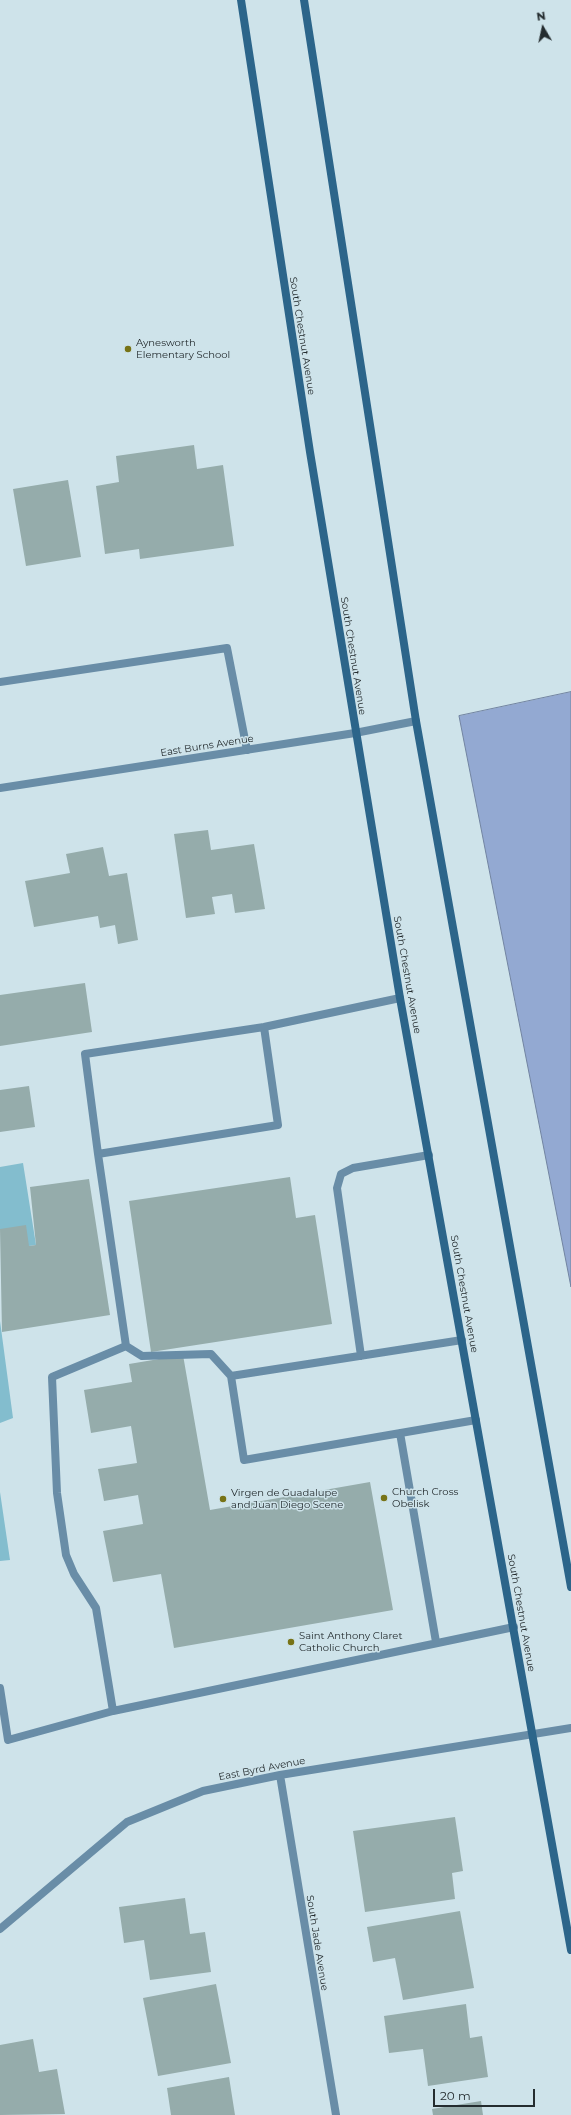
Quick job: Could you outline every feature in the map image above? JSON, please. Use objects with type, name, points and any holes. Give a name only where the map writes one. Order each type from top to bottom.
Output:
[{"type":"main road","name":"South Chestnut Avenue","points":[[241,0],[355,733],[400,998],[571,1950]]},
{"type":"main road","points":[[304,0],[416,721],[571,1587]]},
{"type":"street","points":[[0,682],[227,648],[247,750]]},
{"type":"street","name":"East Burns Avenue","points":[[0,788],[355,733],[416,721]]},
{"type":"street","points":[[400,998],[264,1027],[85,1054],[126,1346],[142,1356],[211,1354],[231,1376],[244,1460],[476,1420]]},
{"type":"street","points":[[98,1154],[278,1125],[264,1027]]},
{"type":"street","points":[[361,1356],[337,1188],[341,1174],[353,1168],[429,1155]]},
{"type":"street","points":[[231,1376],[462,1340]]},
{"type":"street","points":[[113,1711],[96,1608],[74,1574],[66,1555],[57,1494],[52,1377],[126,1346]]},
{"type":"street","points":[[400,1433],[436,1642]]},
{"type":"street","points":[[0,1688],[8,1740],[113,1711],[436,1642],[514,1627]]},
{"type":"street","name":"East Byrd Avenue","points":[[0,1929],[127,1822],[204,1791],[280,1774],[571,1728]]},
{"type":"street","name":"South Jade Avenue","points":[[280,1774],[336,2115]]},
{"type":"shaded area","points":[[571,692],[571,1287],[459,716]]},
{"type":"shaded area","points":[[23,1163],[36,1245],[29,1246],[0,1229],[0,1167]]},
{"type":"shaded area","points":[[0,1321],[13,1418],[0,1423]]},
{"type":"shaded area","points":[[0,1492],[10,1560],[0,1561]]},
{"type":"building","points":[[194,445],[197,469],[223,465],[234,546],[140,559],[139,549],[105,554],[96,486],[119,482],[116,456]]},
{"type":"building","points":[[68,480],[81,557],[26,566],[13,489]]},
{"type":"building","points":[[208,830],[211,850],[254,844],[265,909],[235,913],[232,894],[212,897],[215,914],[186,918],[174,834]]},
{"type":"building","points":[[103,847],[109,876],[127,873],[138,940],[118,944],[115,925],[100,928],[98,916],[34,927],[25,881],[70,873],[66,854]]},
{"type":"building","points":[[85,983],[92,1032],[0,1046],[0,995]]},
{"type":"building","points":[[29,1086],[35,1127],[0,1132],[0,1090]]},
{"type":"building","points":[[290,1177],[296,1218],[315,1215],[332,1324],[151,1352],[129,1201]]},
{"type":"building","points":[[89,1179],[110,1315],[2,1332],[0,1229],[26,1225],[29,1246],[36,1245],[30,1187]]},
{"type":"building","points":[[183,1355],[210,1510],[370,1482],[393,1610],[174,1648],[161,1574],[113,1582],[103,1531],[143,1524],[138,1495],[104,1501],[98,1469],[137,1463],[131,1426],[91,1433],[84,1390],[132,1382],[129,1364]]},
{"type":"building","points":[[455,1817],[463,1871],[452,1873],[455,1899],[365,1912],[353,1831]]},
{"type":"building","points":[[185,1898],[190,1934],[205,1932],[211,1972],[150,1980],[144,1940],[124,1943],[119,1907]]},
{"type":"building","points":[[460,1911],[474,1988],[403,2000],[395,1958],[373,1962],[367,1927]]},
{"type":"building","points":[[216,1984],[231,2063],[158,2076],[143,1998]]},
{"type":"building","points":[[466,2004],[470,2038],[482,2036],[488,2077],[428,2086],[423,2049],[389,2053],[384,2016]]},
{"type":"building","points":[[33,2039],[39,2072],[57,2069],[65,2114],[0,2115],[0,2045]]},
{"type":"building","points":[[229,2077],[235,2115],[171,2115],[167,2088]]},
{"type":"building","points":[[481,2101],[483,2115],[433,2115],[432,2109]]},
{"type":"place","name":"Aynesworth Elementary School","points":[[128,349]]},
{"type":"place","name":"Church Cross Obelisk","points":[[384,1498]]},
{"type":"place","name":"Virgen de Guadalupe and Juan Diego Scene","points":[[223,1499]]},
{"type":"place","name":"Saint Anthony Claret Catholic Church","points":[[291,1642]]}]
